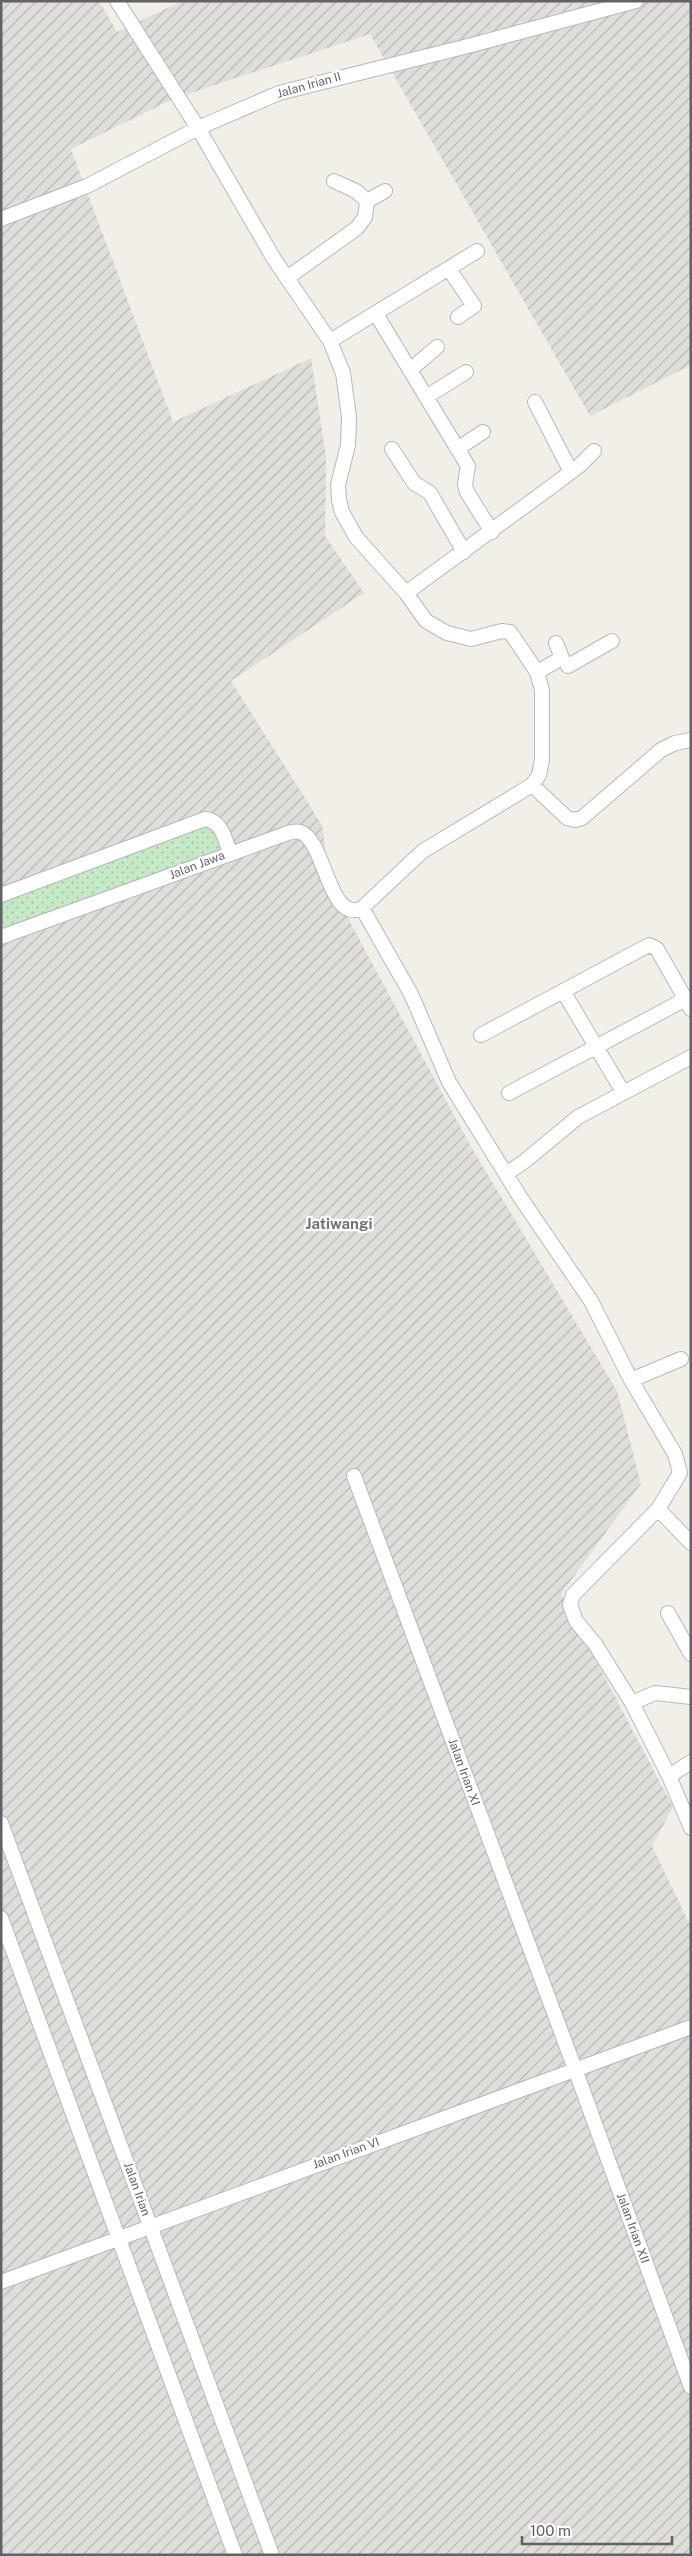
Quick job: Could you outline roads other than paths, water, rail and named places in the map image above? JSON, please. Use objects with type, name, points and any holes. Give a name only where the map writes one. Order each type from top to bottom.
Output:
[{"type":"street","points":[[117,1],[198,128],[286,278],[330,342],[343,373],[347,391],[348,446],[338,485],[342,512],[356,537],[406,593],[426,621],[446,633],[471,639],[502,630],[510,632],[537,672],[542,690],[542,760],[538,775],[532,785],[423,851],[362,908],[356,911],[349,909],[339,902],[314,846],[306,836],[299,832],[288,833],[230,853]]},
{"type":"street","name":"Jalan Irian II","points":[[1,219],[96,182],[198,128],[279,93],[311,83],[468,46],[636,1]]},
{"type":"street","points":[[334,181],[356,190],[367,201]]},
{"type":"street","points":[[367,201],[385,191]]},
{"type":"street","points":[[286,278],[358,228],[365,218],[367,201]]},
{"type":"street","points":[[330,342],[477,251]]},
{"type":"street","points":[[449,268],[474,306],[458,317]]},
{"type":"street","points":[[376,314],[468,466],[465,484],[467,492],[492,532]]},
{"type":"street","points":[[410,370],[437,347]]},
{"type":"street","points":[[426,397],[466,372]]},
{"type":"street","points":[[535,402],[571,472]]},
{"type":"street","points":[[457,449],[483,432]]},
{"type":"street","points":[[392,449],[414,483],[430,493],[464,552]]},
{"type":"street","points":[[406,593],[492,532],[571,472],[594,451]]},
{"type":"street","points":[[537,672],[568,665],[612,641]]},
{"type":"street","points":[[556,643],[568,665]]},
{"type":"street","points":[[532,785],[567,818],[575,820],[582,818],[661,750],[675,743],[691,740]]},
{"type":"street","name":"Jalan Jawa","points":[[1,895],[205,818],[214,820],[219,826],[230,853],[1,937]]},
{"type":"street","points":[[362,908],[411,994],[448,1082],[506,1174],[591,1300],[631,1380],[685,1474],[658,1509],[573,1595],[570,1605],[576,1621],[595,1644],[632,1703],[669,1776],[691,1828]]},
{"type":"street","points":[[481,1034],[649,946],[657,949],[689,1004],[596,1046],[509,1093]]},
{"type":"street","points":[[563,991],[622,1092]]},
{"type":"street","points":[[506,1174],[525,1161],[578,1117],[691,1057]]},
{"type":"street","points":[[631,1380],[681,1359]]},
{"type":"street","name":"Jalan Irian XI","points":[[354,1476],[575,2069]]},
{"type":"street","points":[[658,1509],[691,1543]]},
{"type":"street","points":[[668,1613],[691,1654]]},
{"type":"street","points":[[632,1703],[655,1693],[691,1697]]},
{"type":"street","points":[[669,1776],[691,1762]]},
{"type":"street","name":"Jalan Irian","points":[[1,1823],[272,2555]]},
{"type":"street","points":[[1,1918],[236,2555]]},
{"type":"street","name":"Jalan Irian VI","points":[[1,2282],[691,2027]]},
{"type":"street","name":"Jalan Irian XII","points":[[575,2069],[691,2387]]},
{"type":"district","name":"Jatiwangi","points":[[339,1224]]}]
